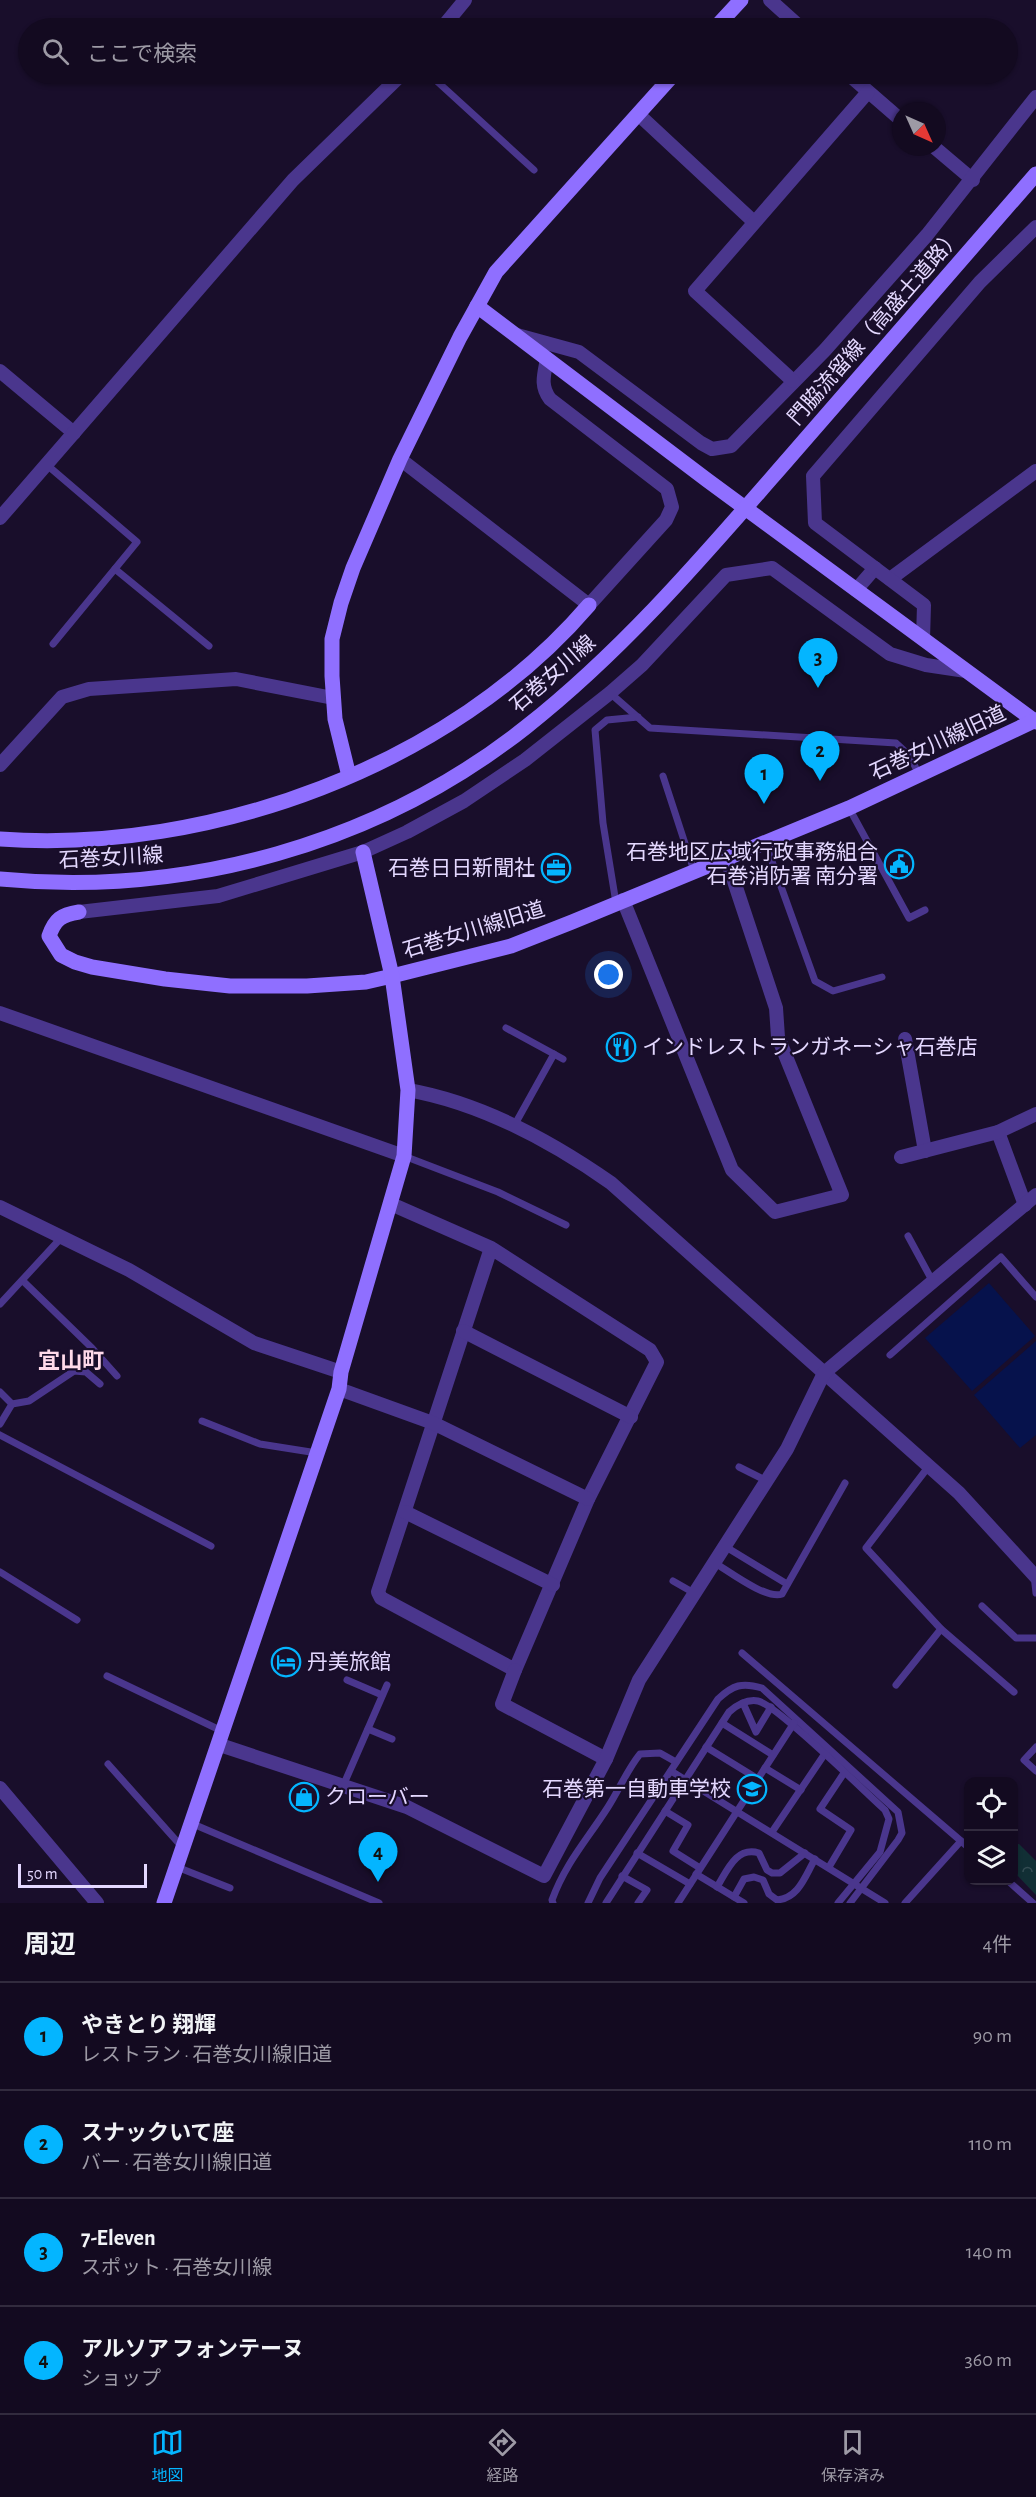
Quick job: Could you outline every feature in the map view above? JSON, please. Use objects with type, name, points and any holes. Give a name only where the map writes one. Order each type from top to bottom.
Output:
[{"type":"street","points":[[450,18],[465,0]]},
{"type":"street","points":[[724,18],[741,0]]},
{"type":"street","points":[[770,0],[790,18]]},
{"type":"street","points":[[0,518],[293,180],[392,84]]},
{"type":"street","points":[[349,776],[341,751],[333,698],[332,639],[341,603],[400,459],[496,272],[666,84]]},
{"type":"street","points":[[859,84],[892,112]]},
{"type":"street","points":[[793,381],[695,291],[868,92]]},
{"type":"street","points":[[513,333],[579,352],[712,449],[731,446],[838,336],[973,180],[1036,97]]},
{"type":"street","points":[[638,114],[754,222]]},
{"type":"street","points":[[944,156],[973,180]]},
{"type":"street","name":"門脇流留線（高盛土道路）","points":[[745,508],[1036,174]]},
{"type":"street","points":[[923,639],[924,605],[815,523],[813,476],[980,282],[1036,226]]},
{"type":"street","points":[[477,306],[745,508],[1036,721]]},
{"type":"street","points":[[0,839],[78,839],[142,834],[194,826],[250,812],[316,790],[349,776],[448,725],[536,658],[589,605],[666,520],[672,507],[667,489],[550,399],[544,391],[543,382],[547,359]]},
{"type":"street","points":[[0,371],[74,433]]},
{"type":"street","points":[[400,459],[589,605]]},
{"type":"street","points":[[890,579],[1036,471]]},
{"type":"street","name":"石巻女川線","points":[[0,879],[65,884],[128,881],[195,873],[276,856],[332,837],[386,813],[465,770],[526,727],[627,638],[745,508]]},
{"type":"street","points":[[79,912],[218,896],[363,852],[464,801],[525,760],[610,693],[642,664],[726,575],[772,568],[890,654],[926,665],[966,671]]},
{"type":"street","points":[[856,590],[875,568]]},
{"type":"street","points":[[0,765],[62,697],[89,689],[236,680],[333,698]]},
{"type":"street","name":"石巻女川線旧道","points":[[79,912],[63,915],[54,922],[49,936],[61,955],[93,968],[230,986],[307,986],[366,982],[511,946],[849,808],[1036,721]]},
{"type":"street","points":[[164,1903],[193,1824],[339,1389],[341,1372],[404,1156],[408,1090],[392,976],[363,852]]},
{"type":"street","points":[[620,902],[732,1170],[775,1212],[842,1195],[778,1037],[776,1008],[726,857]]},
{"type":"street","points":[[0,1013],[404,1156]]},
{"type":"street","points":[[905,1039],[925,1151]]},
{"type":"street","points":[[408,1090],[447,1097],[514,1126],[581,1161],[611,1183],[959,1493],[1035,1576]]},
{"type":"street","points":[[901,1157],[998,1132],[1036,1114]]},
{"type":"street","points":[[222,1738],[343,1786],[406,1807],[544,1876],[606,1759],[639,1680],[787,1449],[824,1373],[1031,1200],[998,1132]]},
{"type":"street","points":[[391,1204],[491,1248],[650,1350],[657,1362],[588,1500],[502,1704],[606,1759]]},
{"type":"street","points":[[0,1207],[129,1270],[254,1343],[341,1372]]},
{"type":"street","points":[[491,1248],[378,1592],[381,1598],[515,1670]]},
{"type":"street","points":[[463,1331],[631,1417]]},
{"type":"street","points":[[339,1389],[433,1423],[588,1500]]},
{"type":"street","points":[[405,1512],[553,1585]]},
{"type":"street","points":[[0,1788],[97,1903]]},
{"type":"lane","points":[[440,84],[534,170]]},
{"type":"lane","points":[[47,465],[137,543],[53,644]]},
{"type":"lane","points":[[115,569],[209,646]]},
{"type":"lane","points":[[610,693],[650,728],[896,743],[909,755],[920,776]]},
{"type":"lane","points":[[620,902],[603,823],[595,730],[607,720],[638,717]]},
{"type":"lane","points":[[663,776],[694,870]]},
{"type":"lane","points":[[849,808],[909,918],[925,910]]},
{"type":"lane","points":[[765,841],[771,864],[815,981],[833,991],[882,977]]},
{"type":"lane","points":[[506,1028],[563,1059]]},
{"type":"lane","points":[[514,1126],[554,1054]]},
{"type":"lane","points":[[404,1156],[489,1188],[566,1225]]},
{"type":"lane","points":[[908,1236],[933,1282]]},
{"type":"lane","points":[[2,1298],[23,1281],[61,1238]]},
{"type":"lane","points":[[890,1355],[1001,1257],[1034,1292]]},
{"type":"lane","points":[[23,1281],[92,1348],[117,1376]]},
{"type":"lane","points":[[0,1424],[12,1404],[29,1401],[74,1371],[86,1372],[100,1384]]},
{"type":"lane","points":[[0,1392],[12,1404]]},
{"type":"lane","points":[[202,1421],[260,1444],[317,1453]]},
{"type":"lane","points":[[0,1435],[211,1546]]},
{"type":"lane","points":[[929,1466],[866,1548],[941,1629],[1014,1692]]},
{"type":"lane","points":[[739,1467],[767,1481]]},
{"type":"lane","points":[[715,1563],[766,1593],[776,1596],[782,1594],[845,1483]]},
{"type":"lane","points":[[726,1547],[788,1584]]},
{"type":"lane","points":[[0,1572],[77,1620]]},
{"type":"lane","points":[[1035,1576],[1036,1593]]},
{"type":"lane","points":[[673,1581],[694,1593]]},
{"type":"lane","points":[[982,1606],[1016,1638],[1036,1638]]},
{"type":"lane","points":[[896,1685],[941,1629]]},
{"type":"lane","points":[[742,1653],[962,1841],[905,1903]]},
{"type":"lane","points":[[107,1676],[222,1738]]},
{"type":"lane","points":[[347,1680],[382,1695]]},
{"type":"lane","points":[[588,1903],[600,1878],[718,1699],[732,1686],[748,1683],[762,1688],[794,1722],[898,1812],[902,1823],[898,1840],[850,1903]]},
{"type":"lane","points":[[343,1786],[387,1685]]},
{"type":"lane","points":[[606,1903],[729,1712],[743,1703],[758,1701],[794,1722]]},
{"type":"lane","points":[[743,1703],[756,1732],[771,1707]]},
{"type":"lane","points":[[678,1903],[794,1722]]},
{"type":"lane","points":[[722,1723],[773,1755]]},
{"type":"lane","points":[[368,1729],[392,1739]]},
{"type":"lane","points":[[706,1747],[758,1779]]},
{"type":"lane","points":[[1036,1747],[1024,1760],[1036,1771]]},
{"type":"lane","points":[[826,1751],[844,1773],[885,1810],[889,1819],[880,1851],[838,1903]]},
{"type":"lane","points":[[772,1832],[826,1751]]},
{"type":"lane","points":[[553,1903],[555,1892],[571,1857],[586,1841],[640,1754],[660,1753],[676,1762]]},
{"type":"lane","points":[[108,1764],[184,1849]]},
{"type":"lane","points":[[765,1768],[801,1790]]},
{"type":"lane","points":[[671,1771],[885,1903]]},
{"type":"lane","points":[[829,1867],[851,1830],[820,1809],[844,1773]]},
{"type":"lane","points":[[664,1811],[688,1825],[673,1851],[717,1887],[744,1903]]},
{"type":"lane","points":[[193,1824],[379,1903]]},
{"type":"lane","points":[[717,1887],[736,1857],[744,1853],[759,1853],[766,1870],[780,1873],[805,1852]]},
{"type":"lane","points":[[637,1853],[690,1884]]},
{"type":"lane","points":[[734,1897],[744,1879],[754,1877],[763,1880],[769,1894],[777,1900],[787,1899],[795,1894],[815,1859]]},
{"type":"lane","points":[[177,1867],[230,1888]]},
{"type":"lane","points":[[622,1876],[647,1890],[638,1903]]},
{"type":"lane","points":[[1012,1885],[1033,1903]]},
{"type":"green space","points":[[1018,1844],[1036,1861],[1036,1895],[1018,1876]]},
{"type":"shaded area","points":[[989,1283],[1035,1336],[972,1391],[925,1338]]},
{"type":"shaded area","points":[[1036,1341],[1036,1435],[1020,1448],[974,1395]]},
{"type":"place","name":"7-Eleven","points":[[818,688]]},
{"type":"place","name":"スナックいて座","points":[[820,781]]},
{"type":"place","name":"やきとり 翔輝","points":[[764,804]]},
{"type":"place","name":"石巻地区広域行政事務組合 石巻消防署 南分署","points":[[899,864]]},
{"type":"place","name":"石巻日日新聞社","points":[[556,868]]},
{"type":"place","name":"インドレストランガネーシャ石巻店","points":[[621,1047]]},
{"type":"place","name":"丹美旅館","points":[[286,1662]]},
{"type":"place","name":"石巻第一自動車学校","points":[[752,1789]]},
{"type":"place","name":"クローバー","points":[[304,1797]]},
{"type":"place","name":"アルソア フォンテーヌ","points":[[378,1882]]},
{"type":"district","name":"宜山町","points":[[71,1361]]}]
